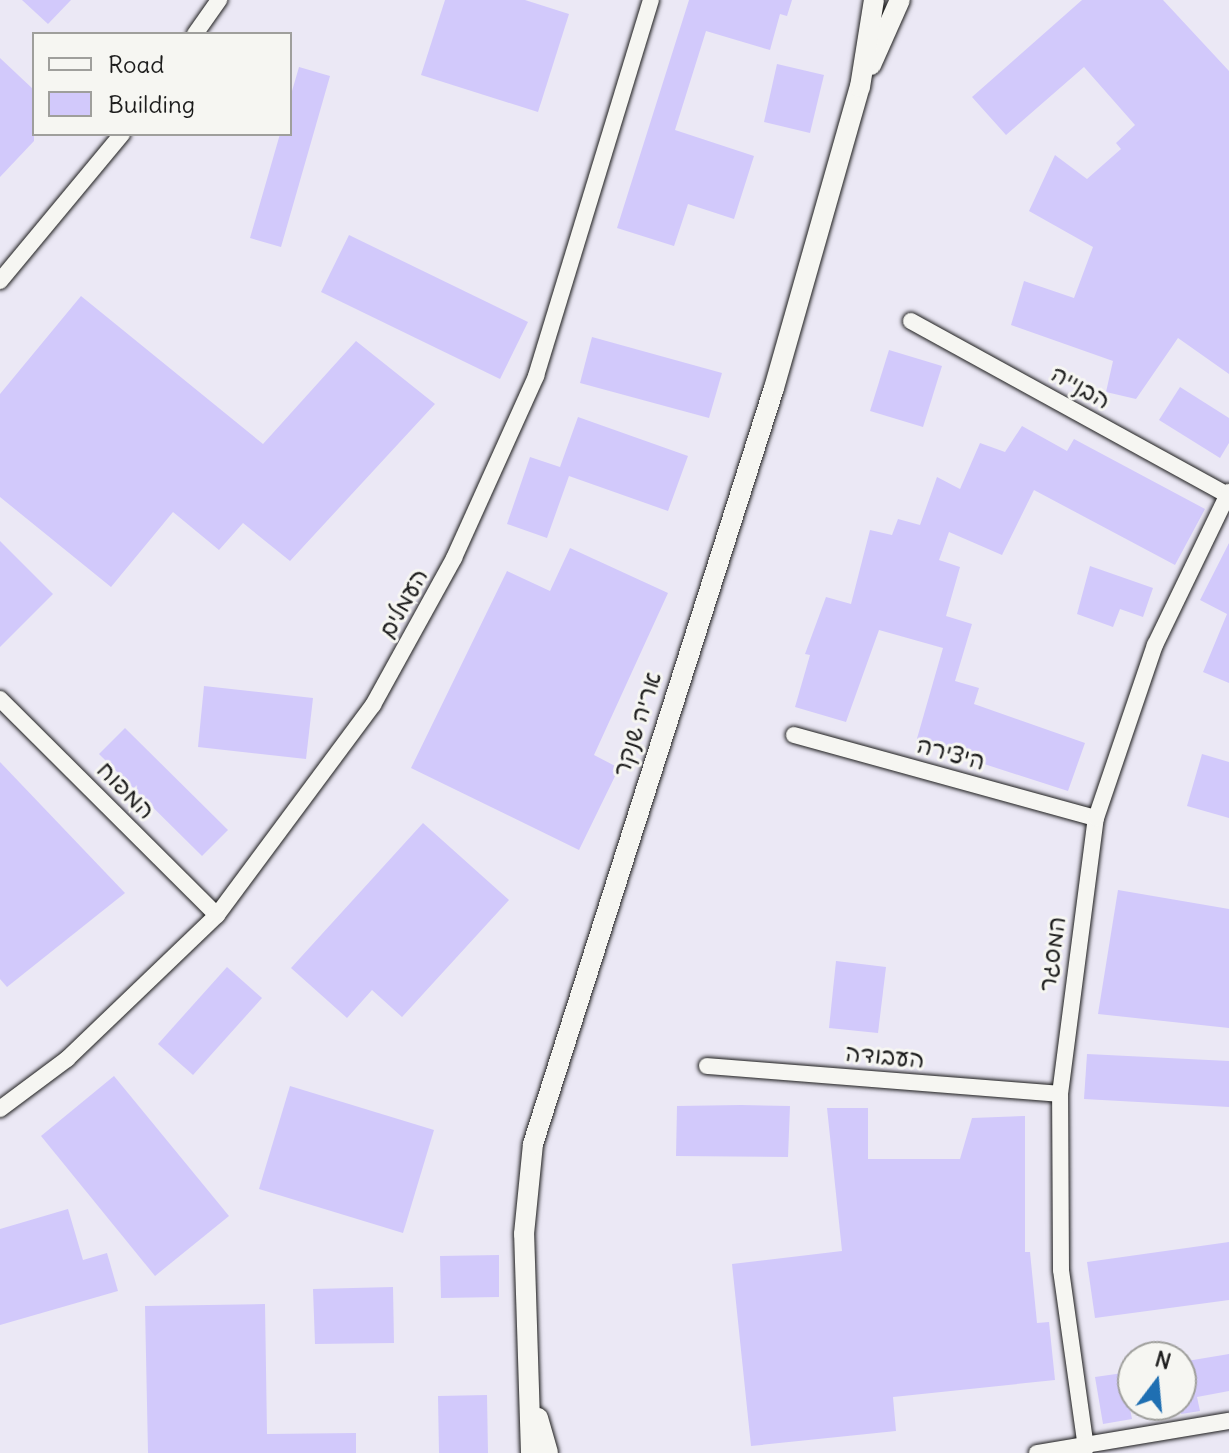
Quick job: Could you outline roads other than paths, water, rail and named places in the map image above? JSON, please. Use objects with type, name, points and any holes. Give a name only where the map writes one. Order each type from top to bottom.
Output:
[{"type":"street","points":[[196,32],[219,0]]},
{"type":"street","name":"העמלים","points":[[0,1109],[67,1059],[217,915],[373,705],[454,558],[536,376],[651,0]]},
{"type":"street","name":"אריה שנקר","points":[[531,1453],[524,1234],[533,1144],[774,388],[860,87],[874,0]]},
{"type":"street","name":"אריה שנקר","points":[[860,87],[900,0]]},
{"type":"street","points":[[0,281],[120,136]]},
{"type":"street","name":"הבנייה","points":[[911,321],[1228,494]]},
{"type":"street","name":"המסגר","points":[[1086,1448],[1061,1270],[1060,1094],[1096,818],[1155,645],[1228,494]]},
{"type":"street","name":"המפוח","points":[[0,699],[217,915]]},
{"type":"street","name":"היצירה","points":[[794,735],[1096,818]]},
{"type":"street","name":"העבודה","points":[[707,1066],[1060,1094]]},
{"type":"street","name":"אריה שנקר","points":[[529,1387],[548,1453]]},
{"type":"street","points":[[1037,1453],[1086,1448],[1229,1421]]}]
